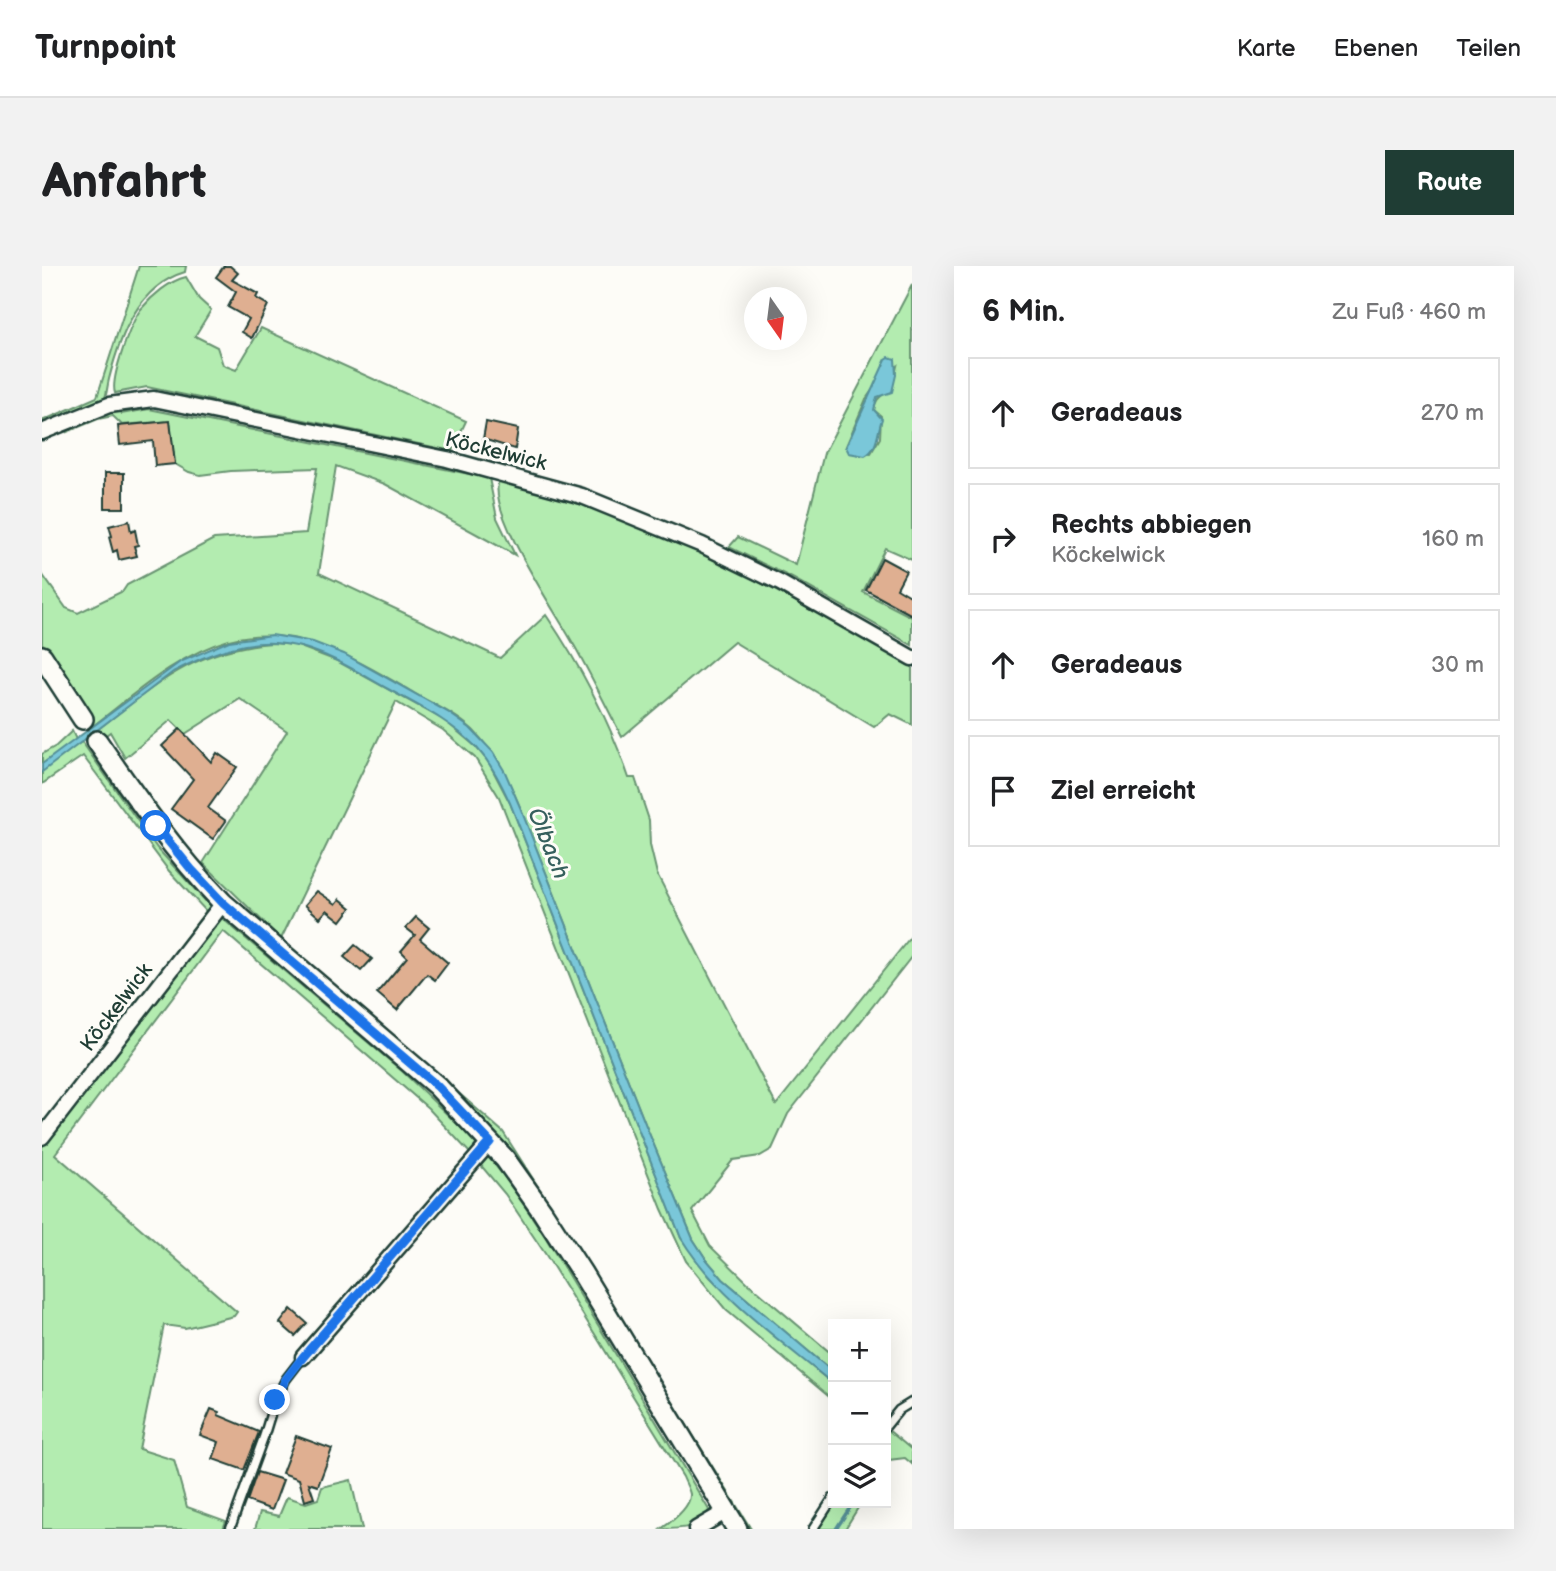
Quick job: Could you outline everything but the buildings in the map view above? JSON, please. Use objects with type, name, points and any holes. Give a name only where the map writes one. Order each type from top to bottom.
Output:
[{"type":"main road","points":[[42,656],[83,719]]},
{"type":"main road","points":[[97,741],[156,826],[223,903],[437,1086],[490,1142],[569,1252],[737,1529]]},
{"type":"street","name":"Köckelwick","points":[[42,432],[108,405],[154,399],[504,473],[582,496],[702,545],[780,583],[912,658]]},
{"type":"street","name":"Köckelwick","points":[[42,1137],[223,903]]},
{"type":"street","points":[[303,1357],[490,1142]]},
{"type":"street","points":[[696,1529],[725,1512]]},
{"type":"lane","points":[[230,1529],[275,1400],[286,1379],[303,1357]]},
{"type":"lane","points":[[891,1420],[899,1410],[912,1402]]},
{"type":"lane","points":[[813,1529],[828,1506]]},
{"type":"green space","points":[[139,266],[186,266],[185,272],[155,289],[134,315],[119,346],[104,401],[42,427],[42,421],[97,397]]},
{"type":"green space","points":[[186,277],[199,299],[211,310],[195,336],[217,347],[223,365],[236,370],[261,328],[466,421],[452,451],[147,387],[115,393],[118,364],[141,309],[161,290]]},
{"type":"green space","points":[[912,285],[912,560],[885,548],[863,592],[912,617],[912,645],[792,578],[729,547],[738,537],[796,565],[824,453]],"holes":[[[897,366],[892,387],[878,399],[875,406],[874,410],[881,416],[880,438],[871,453],[846,446],[866,399]]]},
{"type":"green space","points":[[139,407],[121,414],[149,409],[489,478],[497,518],[515,555],[385,484],[336,466],[319,573],[500,658],[546,615],[593,694],[629,778],[635,778],[649,820],[650,845],[657,874],[776,1105],[912,935],[912,956],[788,1114],[772,1149],[760,1156],[733,1160],[692,1211],[710,1246],[748,1283],[828,1351],[828,1368],[723,1279],[693,1239],[515,796],[494,757],[473,730],[444,710],[349,657],[303,640],[279,636],[229,640],[192,655],[158,676],[94,725],[42,643],[42,574],[66,608],[78,613],[123,591],[127,585],[214,539],[306,533],[317,468],[231,471],[200,475],[175,464],[170,421],[122,425],[113,416],[67,432],[67,426],[94,413]]},
{"type":"green space","points":[[499,480],[597,509],[679,542],[758,581],[912,667],[912,725],[890,714],[874,727],[734,642],[622,737],[513,538],[498,495]]},
{"type":"green space","points":[[272,643],[295,645],[337,661],[444,720],[475,746],[488,761],[510,803],[681,1238],[710,1277],[749,1314],[828,1380],[828,1396],[726,1310],[686,1261],[662,1209],[499,797],[475,758],[443,730],[396,702],[281,939],[203,863],[287,731],[240,699],[185,734],[171,720],[125,758],[110,732],[102,738],[97,730],[177,671],[220,653]]},
{"type":"green space","points":[[72,731],[78,744],[82,742],[157,848],[211,909],[42,1132],[42,1125],[206,911],[169,871],[83,756],[42,784],[42,754],[56,746]]},
{"type":"green space","points":[[219,919],[223,919],[403,1072],[478,1144],[478,1149],[324,1324],[470,1153],[428,1108],[223,931],[55,1154],[237,1312],[234,1316],[185,1328],[164,1325],[139,1449],[174,1460],[187,1507],[226,1521],[223,1529],[42,1529],[42,1142]]},
{"type":"green space","points":[[357,1004],[503,1132],[751,1529],[744,1529],[557,1222],[356,1007]]},
{"type":"green space","points":[[486,1154],[546,1238],[709,1510],[702,1521],[683,1528],[661,1529],[680,1514],[687,1504],[689,1492],[683,1477],[546,1255],[505,1194],[479,1163],[308,1362],[305,1359]]},
{"type":"green space","points":[[891,1432],[912,1450],[912,1464],[905,1458],[891,1460]]},
{"type":"green space","points":[[351,1480],[362,1529],[255,1529],[260,1512],[279,1516],[287,1497],[306,1503],[318,1499],[322,1487]]},
{"type":"green space","points":[[831,1508],[858,1508],[845,1529],[816,1529]]},
{"type":"water","points":[[889,357],[895,359],[896,375],[892,392],[877,397],[874,410],[882,419],[873,449],[865,456],[849,453],[846,447]]},
{"type":"water","points":[[272,635],[313,642],[344,654],[449,713],[470,728],[493,752],[520,807],[693,1239],[723,1279],[828,1368],[828,1380],[731,1299],[712,1280],[681,1238],[510,803],[487,761],[457,730],[423,708],[320,653],[275,643],[248,644],[197,660],[173,672],[42,772],[42,764],[180,662],[229,641]]},
{"type":"waterway","points":[[836,1529],[850,1508]]},
{"type":"route","points":[[156,826],[223,903],[437,1086],[490,1142],[303,1357],[286,1379],[275,1400]]},
{"type":"water label","name":"Ölbach","points":[[549,843]]}]
